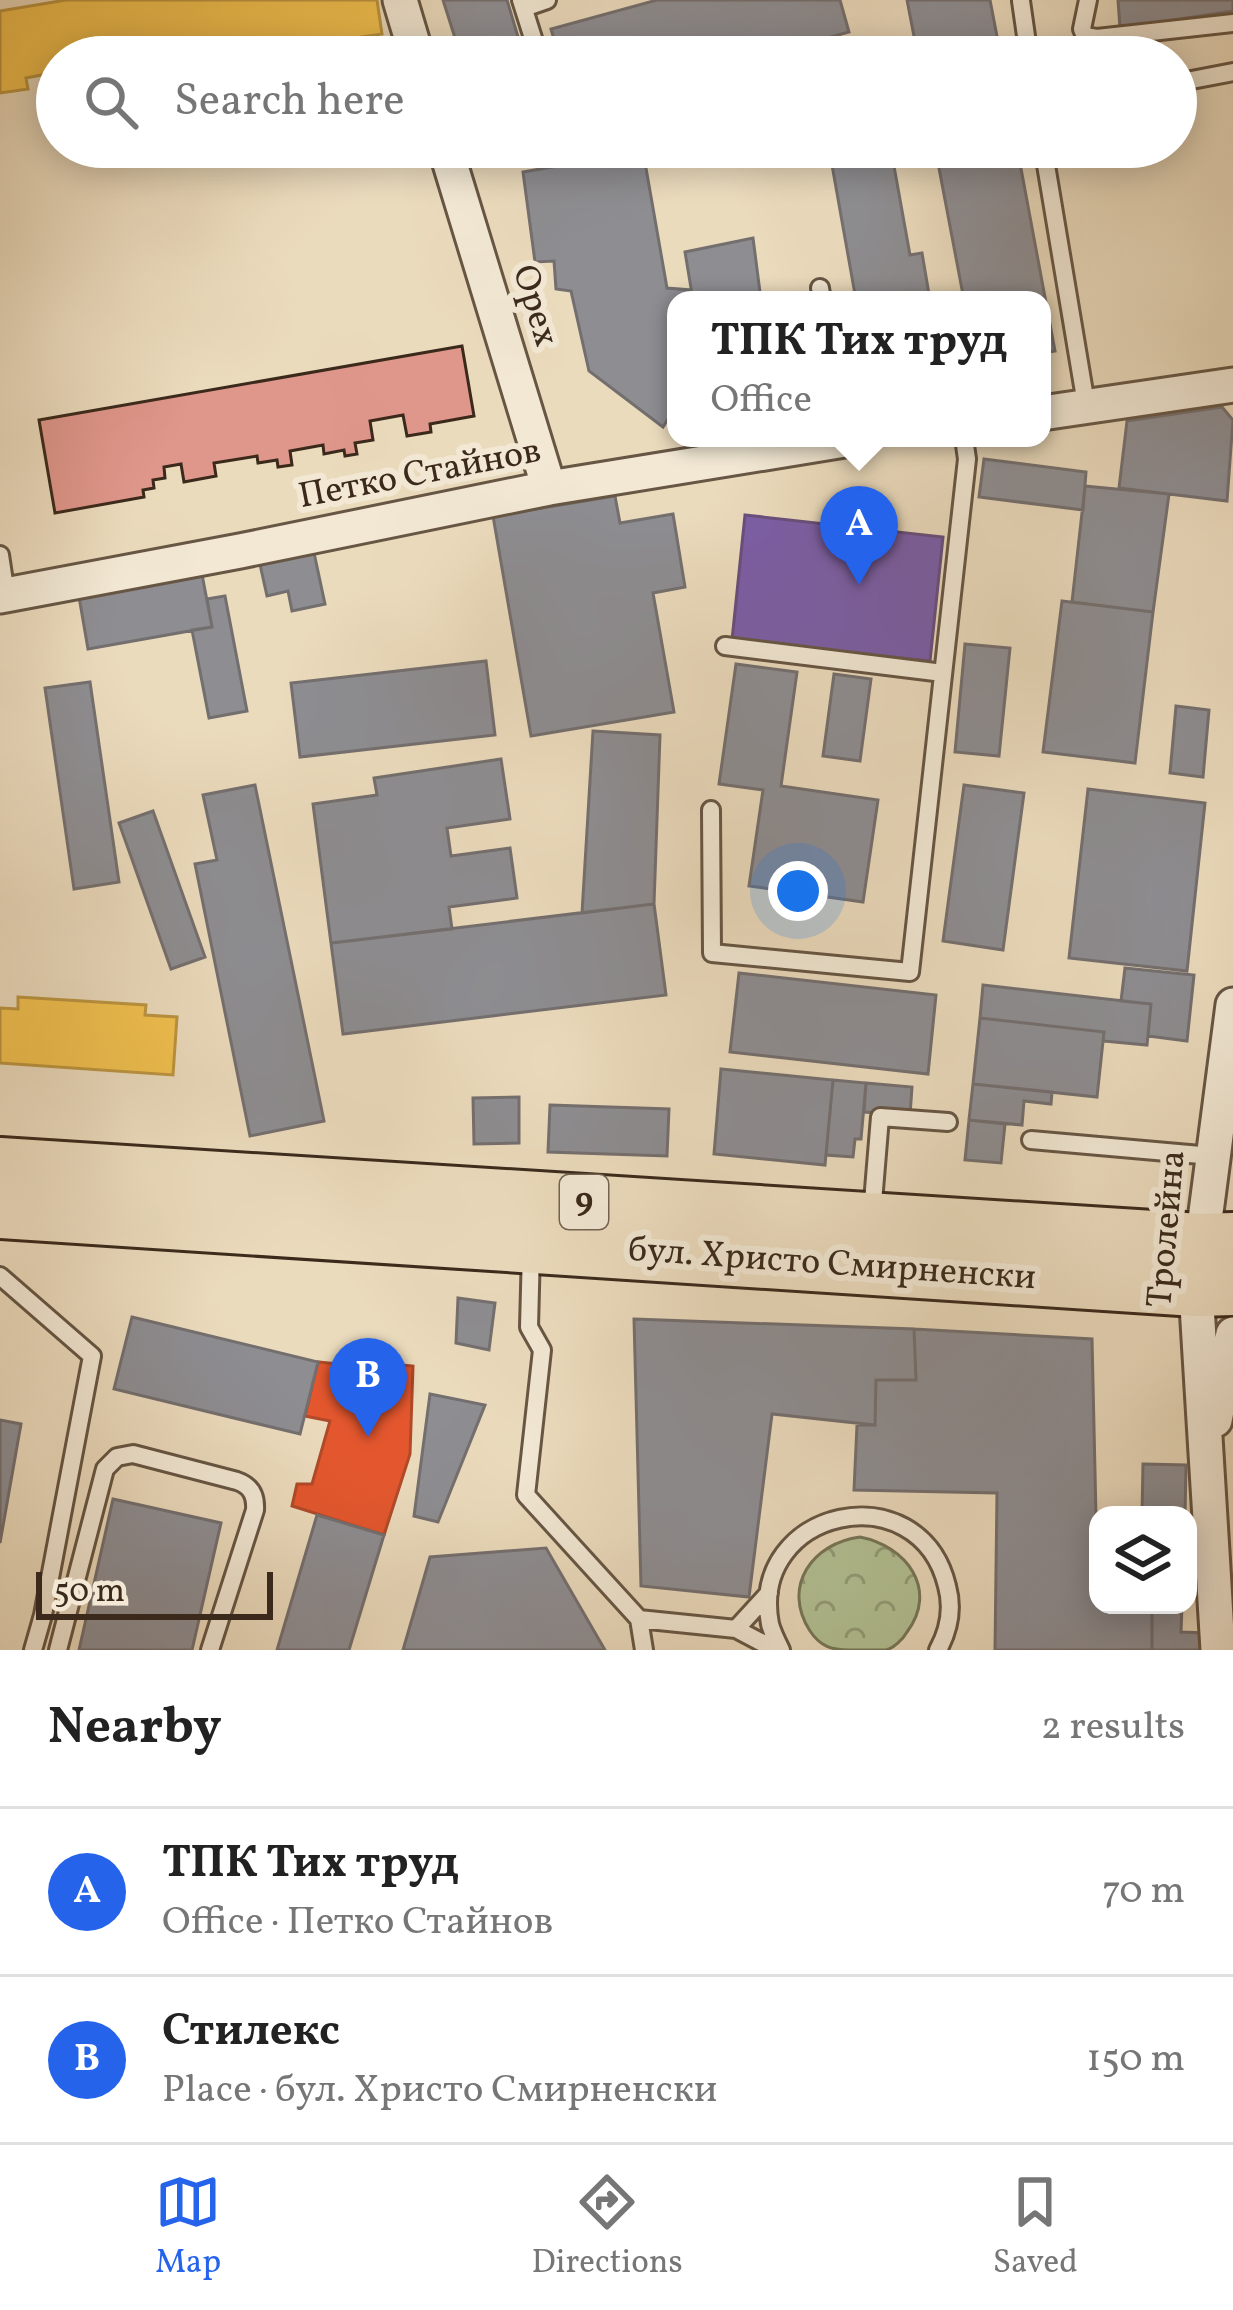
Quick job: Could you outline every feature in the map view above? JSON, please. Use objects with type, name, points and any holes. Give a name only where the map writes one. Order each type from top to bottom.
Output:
[{"type":"main road","name":"бул. Христо Смирненски","points":[[2,1205],[872,1221],[1216,1265]]},
{"type":"main road","name":"бул. Христо Смирненски","points":[[2,1205],[531,1245],[1216,1265]]},
{"type":"street","points":[[400,0],[411,36]]},
{"type":"street","name":"Орех","points":[[451,168],[549,488]]},
{"type":"street","points":[[1051,410],[1233,385]]},
{"type":"street","name":"Петко Стайнов","points":[[3,596],[549,488],[798,447]]},
{"type":"street","name":"Тролейна","points":[[1217,1650],[1206,1460],[1216,1265],[1212,1156],[1233,1005]]},
{"type":"street","name":"Тролейна","points":[[1206,1460],[1233,1334]]},
{"type":"lane","points":[[532,36],[523,4],[547,0]]},
{"type":"lane","points":[[1085,36],[1088,0]]},
{"type":"lane","points":[[1021,1],[1026,36]]},
{"type":"lane","points":[[1114,36],[1233,22]]},
{"type":"lane","points":[[1197,79],[1233,72]]},
{"type":"lane","points":[[1047,168],[1086,404]]},
{"type":"lane","points":[[710,810],[712,953],[910,972],[965,447]]},
{"type":"lane","points":[[0,555],[3,596]]},
{"type":"lane","points":[[725,646],[943,673]]},
{"type":"lane","points":[[872,1221],[880,1117],[948,1122]]},
{"type":"lane","points":[[1031,1140],[1212,1156]]},
{"type":"lane","points":[[531,1245],[529,1328],[542,1350],[526,1495],[639,1618],[644,1650]]},
{"type":"lane","points":[[0,1276],[92,1356],[33,1650]]},
{"type":"lane","points":[[58,1650],[104,1469],[117,1457],[133,1454],[237,1481],[254,1495],[255,1510],[210,1650]]},
{"type":"lane","points":[[778,1650],[770,1624],[769,1593],[785,1553],[823,1522],[850,1515],[878,1517],[904,1527],[933,1552],[950,1595],[950,1619],[942,1647]]},
{"type":"lane","points":[[736,1628],[769,1593]]},
{"type":"lane","points":[[639,1618],[736,1628],[778,1650]]},
{"type":"green space","points":[[860,1537],[904,1560],[918,1585],[916,1616],[903,1637],[886,1650],[826,1646],[802,1614],[799,1598],[806,1569],[828,1548]]},
{"type":"building: Homes","points":[[66,0],[377,0],[382,34],[36,36],[36,76],[26,78],[28,89],[0,93],[0,11]]},
{"type":"building: Homes","points":[[18,997],[146,1005],[145,1015],[177,1017],[173,1075],[0,1063],[0,1008],[18,1009]]},
{"type":"building: Shops","points":[[384,1354],[413,1366],[410,1454],[384,1535],[292,1506],[297,1484],[312,1484],[330,1421],[305,1416],[318,1362],[347,1365]]},
{"type":"building: Offices","points":[[745,515],[943,537],[930,661],[732,640]]},
{"type":"building: Industry","points":[[443,0],[507,0],[518,36],[454,36]]},
{"type":"building: Industry","points":[[657,0],[840,0],[849,32],[835,36],[553,36],[551,29]]},
{"type":"building: Industry","points":[[907,0],[990,0],[997,36],[914,36]]},
{"type":"building: Industry","points":[[1118,0],[1233,0],[1233,11],[1120,28]]},
{"type":"building: Industry","points":[[646,168],[667,288],[691,291],[667,291],[667,421],[663,427],[589,371],[571,291],[556,289],[554,261],[535,262],[523,172]]},
{"type":"building: Industry","points":[[833,168],[894,168],[910,255],[922,253],[928,291],[854,291]]},
{"type":"building: Industry","points":[[939,168],[1021,168],[1044,291],[962,291]]},
{"type":"building: Industry","points":[[753,238],[760,291],[692,291],[685,252]]},
{"type":"building: Industry","points":[[1222,407],[1233,420],[1227,501],[1119,488],[1127,421]]},
{"type":"building: Industry","points":[[984,459],[1086,472],[1083,510],[979,497]]},
{"type":"building: Industry","points":[[1085,486],[1169,494],[1153,612],[1072,602]]},
{"type":"building: Industry","points":[[615,496],[620,523],[673,514],[685,587],[653,593],[674,712],[531,736],[493,516]]},
{"type":"building: Industry","points":[[313,548],[325,604],[292,611],[288,591],[267,596],[259,560]]},
{"type":"building: Industry","points":[[201,569],[212,627],[88,649],[78,591]]},
{"type":"building: Industry","points":[[225,596],[247,711],[209,718],[192,630],[212,627],[207,599]]},
{"type":"building: Industry","points":[[1062,601],[1153,612],[1135,763],[1043,752]]},
{"type":"building: Industry","points":[[965,644],[1010,648],[999,756],[955,752]]},
{"type":"building: Industry","points":[[486,661],[495,735],[300,757],[291,683]]},
{"type":"building: Industry","points":[[736,664],[797,672],[781,786],[878,800],[863,902],[749,886],[763,790],[719,784]]},
{"type":"building: Industry","points":[[834,674],[871,679],[860,761],[823,756]]},
{"type":"building: Industry","points":[[90,682],[119,882],[74,889],[45,688]]},
{"type":"building: Industry","points":[[1176,706],[1209,710],[1203,777],[1170,773]]},
{"type":"building: Industry","points":[[593,731],[660,735],[654,904],[582,913]]},
{"type":"building: Industry","points":[[501,759],[510,819],[447,828],[451,856],[510,848],[517,898],[449,907],[452,929],[331,943],[313,804],[377,795],[374,778]]},
{"type":"building: Industry","points":[[255,785],[324,1121],[250,1136],[195,864],[217,860],[203,795]]},
{"type":"building: Industry","points":[[964,785],[1024,793],[1003,950],[943,941]]},
{"type":"building: Industry","points":[[1088,789],[1205,803],[1187,971],[1069,958]]},
{"type":"building: Industry","points":[[153,811],[205,957],[171,969],[119,823]]},
{"type":"building: Industry","points":[[654,904],[666,995],[343,1034],[331,943]]},
{"type":"building: Industry","points":[[1125,968],[1194,975],[1187,1041],[1148,1036],[1151,1004],[1121,1001]]},
{"type":"building: Industry","points":[[739,973],[936,995],[928,1074],[730,1052]]},
{"type":"building: Industry","points":[[983,985],[1151,1004],[1147,1045],[1103,1041],[1104,1032],[980,1018]]},
{"type":"building: Industry","points":[[980,1018],[1104,1032],[1097,1097],[973,1084]]},
{"type":"building: Industry","points":[[721,1069],[833,1080],[825,1165],[714,1154]]},
{"type":"building: Industry","points":[[833,1080],[866,1083],[861,1139],[855,1139],[853,1157],[826,1155]]},
{"type":"building: Industry","points":[[866,1083],[912,1087],[910,1115],[864,1112]]},
{"type":"building: Industry","points":[[973,1084],[1052,1092],[1051,1104],[1024,1101],[1022,1125],[969,1120]]},
{"type":"building: Industry","points":[[519,1097],[519,1143],[474,1144],[473,1098]]},
{"type":"building: Industry","points":[[550,1105],[669,1109],[667,1156],[548,1152]]},
{"type":"building: Industry","points":[[969,1120],[1005,1124],[1001,1163],[965,1160]]},
{"type":"building: Industry","points":[[458,1298],[495,1303],[489,1350],[456,1343]]},
{"type":"building: Industry","points":[[132,1317],[318,1362],[300,1434],[114,1389]]},
{"type":"building: Industry","points":[[634,1319],[914,1329],[916,1380],[876,1380],[875,1425],[772,1414],[749,1597],[641,1586]]},
{"type":"building: Industry","points":[[914,1329],[1092,1339],[1096,1506],[1089,1506],[1089,1614],[1152,1614],[1152,1650],[995,1650],[997,1493],[854,1490],[857,1425],[875,1425],[876,1380],[916,1380]]},
{"type":"building: Industry","points":[[430,1394],[485,1405],[438,1522],[414,1516]]},
{"type":"building: Industry","points":[[0,1420],[21,1424],[0,1543]]},
{"type":"building: Industry","points":[[1143,1464],[1186,1465],[1185,1506],[1142,1506]]},
{"type":"building: Industry","points":[[113,1499],[221,1523],[192,1650],[79,1650]]},
{"type":"building: Industry","points":[[317,1515],[384,1535],[349,1650],[277,1650]]},
{"type":"building: Industry","points":[[546,1548],[605,1650],[403,1650],[430,1557]]},
{"type":"building: Industry","points":[[1152,1614],[1182,1614],[1181,1632],[1206,1633],[1205,1650],[1152,1650]]},
{"type":"building: Other","points":[[462,346],[474,416],[430,424],[431,432],[407,436],[403,415],[370,421],[373,440],[355,443],[357,454],[345,456],[344,450],[324,454],[323,445],[290,451],[292,465],[278,467],[277,460],[258,463],[257,456],[214,463],[216,476],[184,482],[181,464],[164,467],[165,478],[153,480],[154,488],[143,490],[144,497],[55,513],[39,420]]},
{"type":"place","name":"ТПК Тих труд","points":[[859,585]]},
{"type":"place","name":"Стилекс","points":[[368,1437]]}]
